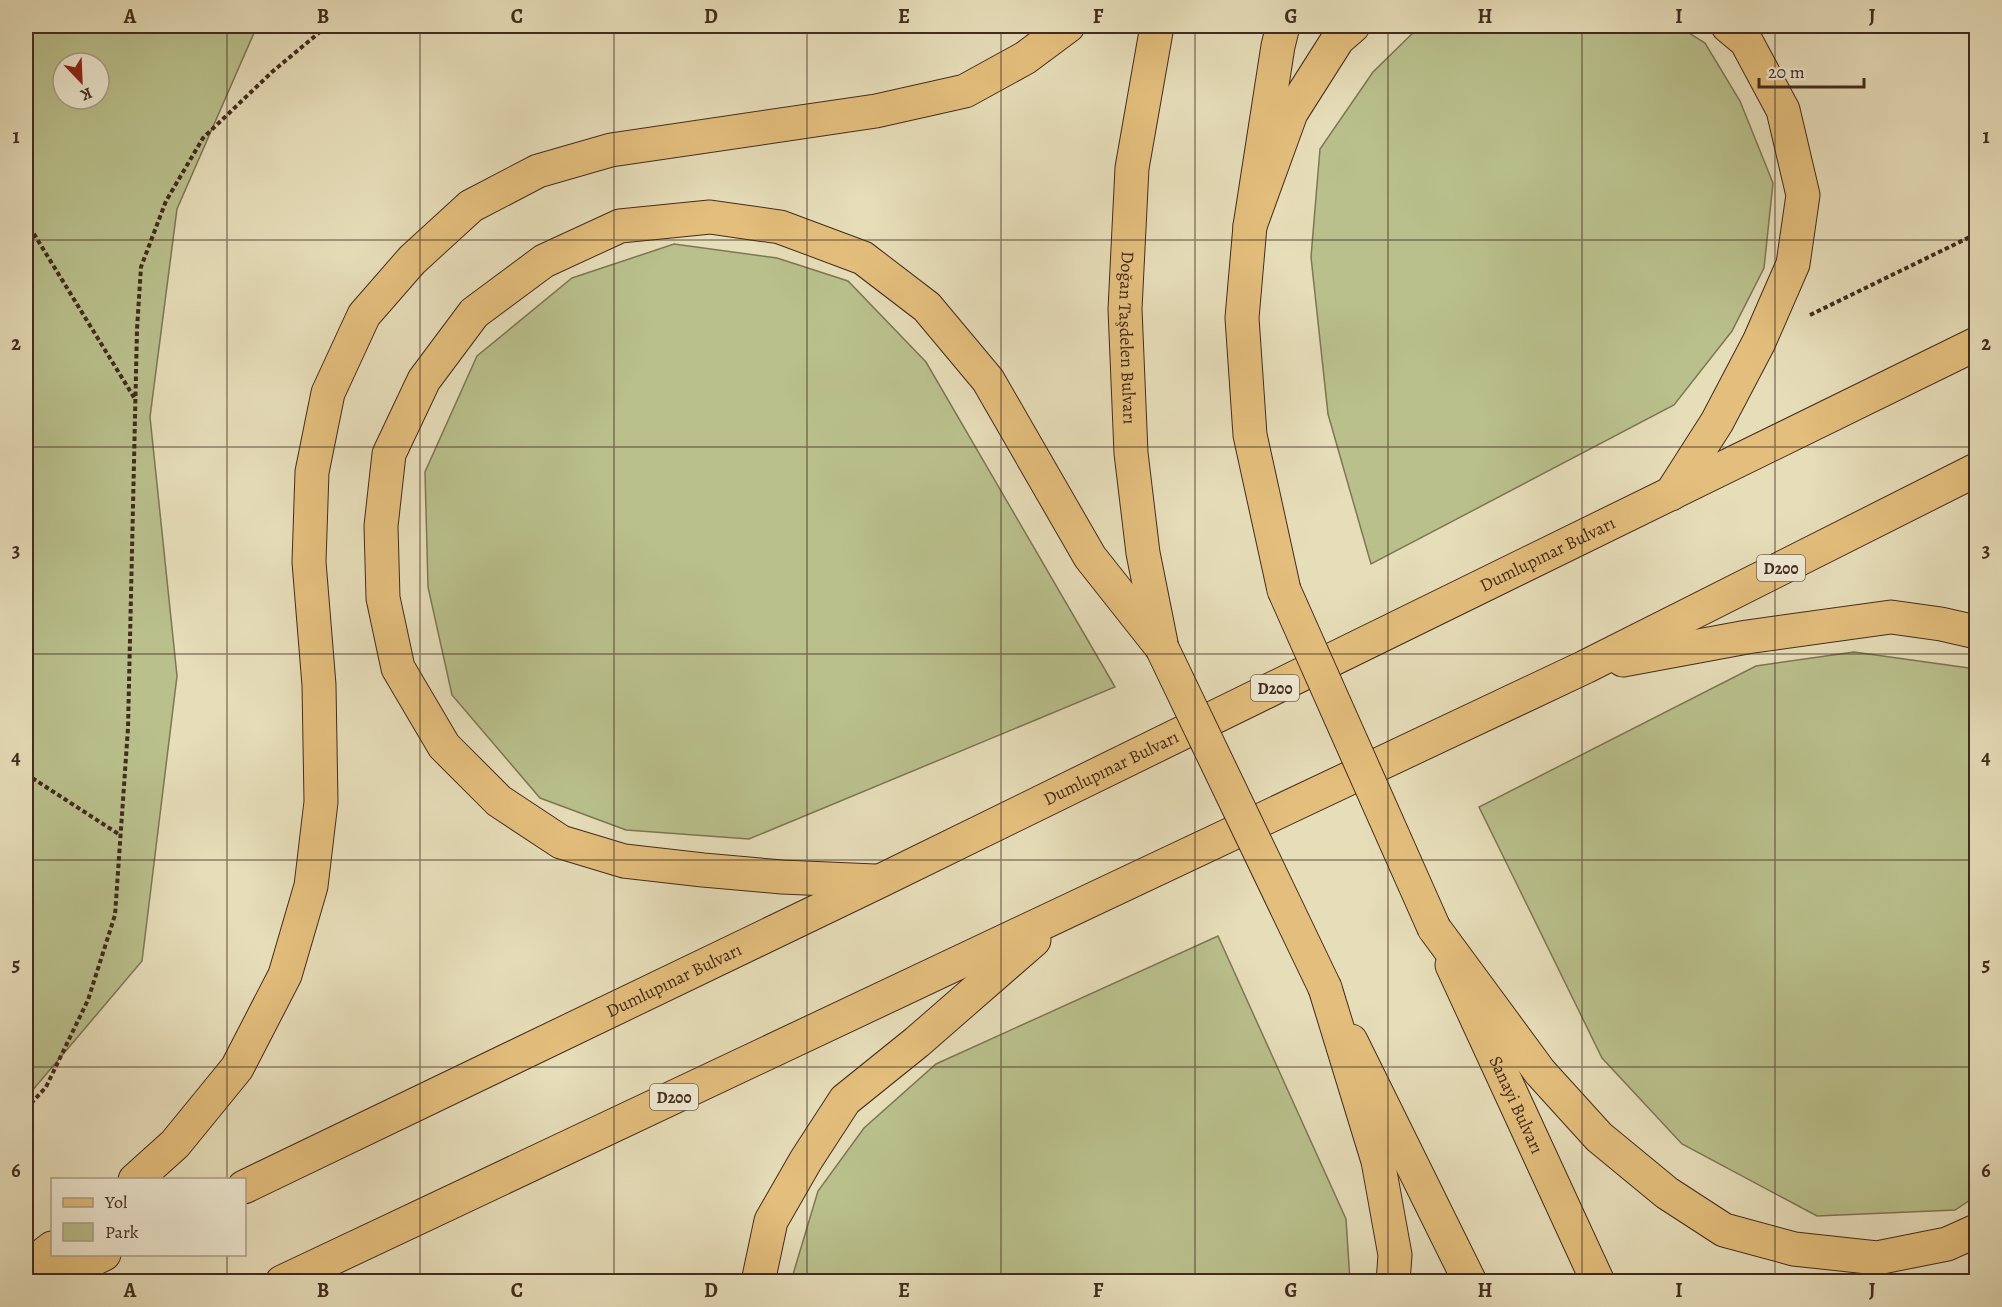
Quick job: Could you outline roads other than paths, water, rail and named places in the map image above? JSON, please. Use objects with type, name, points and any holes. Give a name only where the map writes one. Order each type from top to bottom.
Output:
[{"type":"main road","points":[[136,1178],[175,1144],[237,1068],[285,975],[311,886],[321,802],[319,685],[309,562],[312,472],[328,393],[364,315],[412,260],[471,206],[538,171],[611,150],[876,111],[965,91],[1025,58],[1068,26]]},
{"type":"main road","name":"Doğan Taşdelen Bulvarı","points":[[1157,26],[1132,168],[1125,309],[1131,453],[1143,553],[1162,648]]},
{"type":"main road","points":[[1283,26],[1250,226],[1242,318],[1250,435],[1284,590],[1434,928],[1540,1072],[1599,1137],[1667,1193],[1724,1230],[1794,1249],[1877,1258],[1947,1244],[1977,1231]]},
{"type":"main road","points":[[1250,226],[1291,113],[1338,39],[1353,26]]},
{"type":"main road","points":[[1670,495],[1717,422],[1759,342],[1792,264],[1803,195],[1783,111],[1746,41],[1728,26]]},
{"type":"main road","points":[[880,881],[725,872],[624,861],[561,842],[499,801],[444,746],[398,668],[383,598],[381,526],[389,454],[424,380],[474,313],[544,261],[620,226],[710,217],[780,227],[863,258],[927,307],[988,380],[1090,558],[1162,648],[1325,988],[1470,1281]]},
{"type":"main road","name":"Dumlupınar Bulvarı","points":[[246,1186],[880,881],[1977,344]]},
{"type":"main road","name":"D200","points":[[282,1281],[1586,667],[1977,470]]},
{"type":"main road","points":[[1586,667],[1747,637],[1891,617],[1977,632]]},
{"type":"main road","points":[[758,1281],[771,1221],[806,1160],[845,1100],[1065,913]]},
{"type":"main road","name":"Sanayi Bulvarı","points":[[1434,928],[1598,1281]]},
{"type":"main road","points":[[1325,988],[1378,1161],[1395,1255],[1393,1281]]},
{"type":"main road","points":[[26,1268],[51,1249]]},
{"type":"main road","points":[[48,1281],[100,1256]]}]
